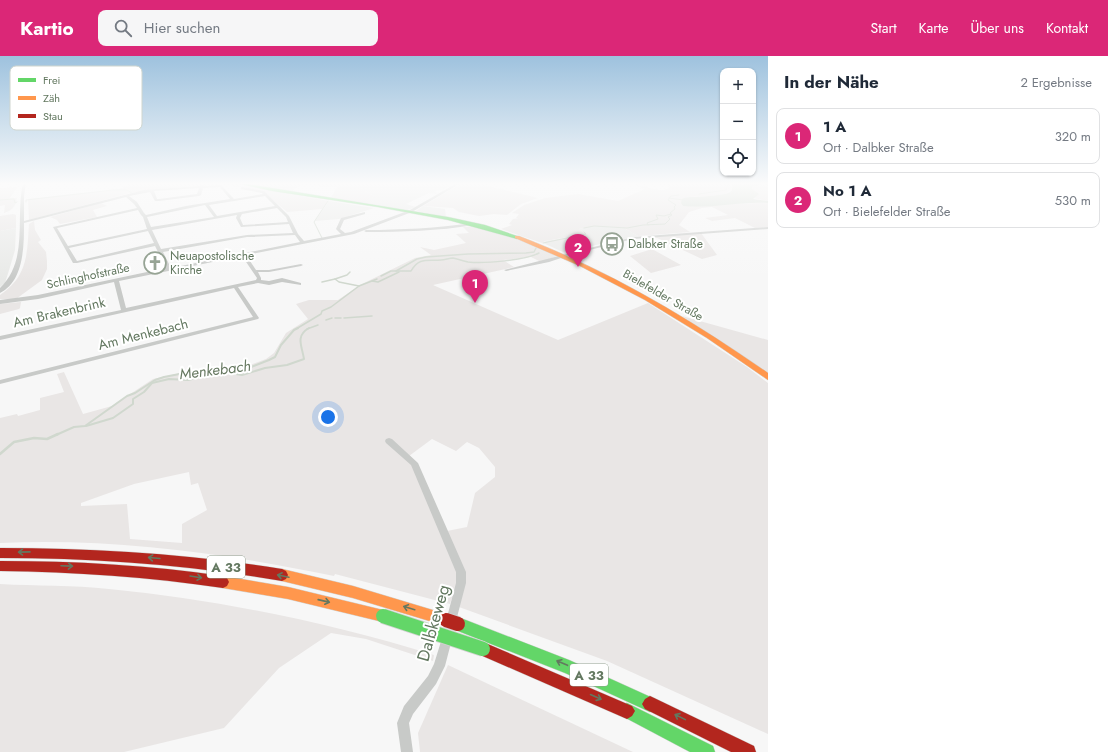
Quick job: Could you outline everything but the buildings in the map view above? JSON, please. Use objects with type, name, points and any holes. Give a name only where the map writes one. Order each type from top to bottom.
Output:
[{"type":"main road","name":"Bielefelder Straße","points":[[427,215],[472,224],[540,245],[672,313],[710,336],[768,377]]},
{"type":"main road","name":"A 33","points":[[0,553],[49,552],[119,555],[179,560],[252,570],[333,587],[458,624],[558,662],[637,696],[748,752]]},
{"type":"main road","name":"A 33","points":[[0,566],[34,565],[121,568],[258,586],[328,601],[382,616],[483,649],[625,710],[706,752]]},
{"type":"street","points":[[0,291],[10,281],[15,271],[20,250],[22,215]]},
{"type":"street","points":[[22,222],[47,215]]},
{"type":"street","points":[[111,215],[55,227],[68,247],[75,262],[156,244]]},
{"type":"street","points":[[68,247],[228,215]]},
{"type":"street","points":[[239,215],[238,218],[242,226],[291,223]]},
{"type":"street","points":[[287,215],[296,234],[303,243]]},
{"type":"street","points":[[345,235],[338,229],[342,219],[355,215]]},
{"type":"street","name":"Schlinghofstraße","points":[[0,302],[24,300],[243,254],[345,235],[364,230],[399,215]]},
{"type":"street","points":[[145,216],[149,230],[169,269]]},
{"type":"street","points":[[364,230],[376,232],[472,224]]},
{"type":"street","points":[[506,270],[640,237],[768,228]]},
{"type":"street","points":[[160,251],[247,236],[296,234]]},
{"type":"street","points":[[243,254],[259,278],[258,280]]},
{"type":"street","points":[[254,271],[269,271],[302,265]]},
{"type":"street","name":"Am Brakenbrink","points":[[0,338],[258,280],[269,283],[282,280],[299,284]]},
{"type":"street","name":"Am Brakenbrink","points":[[116,281],[124,310]]},
{"type":"street","name":"Am Menkebach","points":[[0,382],[256,318],[235,286]]},
{"type":"street","name":"Dalbkeweg","points":[[389,441],[414,463],[461,572],[461,583],[439,666],[432,680],[408,710],[403,722],[407,752]]},
{"type":"shaded area","points":[[16,215],[16,228],[0,231],[0,216]]},
{"type":"shaded area","points":[[29,215],[46,215],[29,220]]},
{"type":"shaded area","points":[[56,215],[96,215],[97,217],[60,224],[57,220],[50,217]]},
{"type":"shaded area","points":[[319,215],[350,215],[339,219],[315,221]]},
{"type":"shaded area","points":[[518,215],[686,215],[679,225],[690,232],[638,236],[624,228],[595,226],[579,229],[586,234],[545,241],[542,243],[501,229],[512,225],[509,224],[513,219],[519,218],[516,218]]},
{"type":"shaded area","points":[[724,215],[768,215],[768,227],[755,228],[735,218],[712,221],[705,218]]},
{"type":"shaded area","points":[[34,221],[35,230],[41,240],[38,242],[46,252],[47,269],[42,280],[16,299],[0,299],[0,295],[9,288],[21,272],[28,245],[29,224]]},
{"type":"shaded area","points":[[593,226],[624,228],[638,236],[563,252],[543,243],[546,241],[586,234],[579,229]]},
{"type":"shaded area","points":[[463,227],[474,227],[498,232],[524,241],[557,256],[541,262],[531,257],[503,260],[514,267],[433,285],[558,340],[648,303],[747,367],[768,383],[768,734],[607,661],[459,607],[465,584],[447,531],[467,527],[475,493],[495,477],[495,467],[479,448],[467,442],[456,451],[432,439],[409,456],[457,572],[457,582],[450,604],[335,574],[334,576],[251,560],[210,554],[126,545],[42,542],[0,543],[0,418],[17,414],[18,416],[40,410],[40,398],[64,392],[57,374],[64,372],[83,414],[112,406],[153,379],[203,368],[247,366],[266,359],[274,353],[286,333],[308,319],[296,304],[309,300],[338,300],[360,285],[415,258],[431,255],[420,247],[434,250],[466,243],[456,234],[469,233]],"holes":[[[189,472],[191,485],[198,483],[207,510],[182,524],[182,543],[130,539],[127,504],[81,506],[81,503],[134,484]]]},
{"type":"shaded area","points":[[16,228],[15,250],[5,283],[0,287],[0,231]]},
{"type":"shaded area","points":[[701,233],[717,255],[702,259],[655,237]]},
{"type":"shaded area","points":[[652,249],[681,265],[651,273],[630,256]]},
{"type":"shaded area","points":[[21,302],[19,309],[0,314],[0,304]]},
{"type":"shaded area","points":[[682,316],[768,340],[768,376]]},
{"type":"shaded area","points":[[0,584],[109,589],[191,599],[232,606],[354,632],[434,655],[433,661],[366,639],[331,633],[279,668],[224,728],[124,752],[0,752]]},
{"type":"shaded area","points":[[448,665],[633,752],[420,752],[418,733]]},
{"type":"waterway","points":[[318,215],[314,222],[322,238]]},
{"type":"waterway","name":"Menkebach","points":[[648,225],[647,223],[658,219],[656,215]]},
{"type":"waterway","name":"Menkebach","points":[[660,215],[666,215]]},
{"type":"waterway","name":"Menkebach","points":[[648,225],[665,224],[670,219],[668,217],[671,215]]},
{"type":"waterway","name":"Menkebach","points":[[584,228],[594,226],[627,228],[648,225]]},
{"type":"waterway","name":"Menkebach","points":[[543,243],[586,234],[584,232]]},
{"type":"waterway","name":"Menkebach","points":[[396,271],[417,259],[426,257],[468,254],[526,253],[534,252],[536,248]]},
{"type":"waterway","name":"Menkebach","points":[[396,271],[411,271],[417,264],[424,261],[453,258],[468,262],[494,262],[525,258],[539,253]]},
{"type":"waterway","name":"Menkebach","points":[[381,276],[391,271],[396,271]]},
{"type":"waterway","points":[[335,279],[347,275],[350,272]]},
{"type":"waterway","name":"Menkebach","points":[[372,281],[378,282],[399,272]]},
{"type":"waterway","points":[[322,282],[335,279]]},
{"type":"waterway","points":[[335,279],[339,282],[359,286]]},
{"type":"waterway","name":"Menkebach","points":[[359,286],[377,279]]},
{"type":"waterway","name":"Menkebach","points":[[296,329],[321,314],[322,311],[331,307],[359,286]]},
{"type":"waterway","points":[[344,318],[372,316]]},
{"type":"waterway","points":[[326,320],[332,318]]},
{"type":"waterway","points":[[335,318],[341,318]]},
{"type":"waterway","points":[[308,329],[318,325]]},
{"type":"waterway","name":"Menkebach","points":[[56,435],[74,427],[85,426],[127,396],[135,393],[155,380],[200,370],[251,367],[269,360],[275,357],[281,345],[296,329]]},
{"type":"waterway","points":[[86,426],[113,418],[133,404],[133,399],[144,392],[152,383],[169,379],[188,380],[222,372],[242,375],[265,368],[287,365],[304,359],[300,342],[302,334],[308,329]]},
{"type":"waterway","name":"Menkebach","points":[[0,454],[14,442],[34,438],[47,439],[58,434]]},
{"type":"traffic: fast","points":[[435,215],[517,237]]},
{"type":"traffic: fast","points":[[383,616],[483,649]]},
{"type":"traffic: fast","points":[[458,624],[569,667],[650,704]]},
{"type":"traffic: fast","points":[[627,711],[707,752]]},
{"type":"traffic: slow","points":[[517,237],[582,264],[647,298],[679,317],[768,377]]},
{"type":"traffic: slow","points":[[282,575],[353,592],[446,620]]},
{"type":"traffic: slow","points":[[223,582],[288,593],[383,616]]},
{"type":"traffic: jam","points":[[0,553],[142,557],[212,564],[282,575]]},
{"type":"traffic: jam","points":[[0,566],[56,567],[140,572],[167,574],[223,582]]},
{"type":"traffic: jam","points":[[446,620],[458,624]]},
{"type":"traffic: jam","points":[[483,649],[627,711]]},
{"type":"traffic: jam","points":[[650,704],[748,752]]},
{"type":"place","name":"Dalbker Straße","points":[[612,244]]},
{"type":"place","name":"Neuapostolische Kirche","points":[[155,263]]},
{"type":"place","name":"No 1 A","points":[[578,267]]},
{"type":"place","name":"1 A","points":[[475,303]]}]
